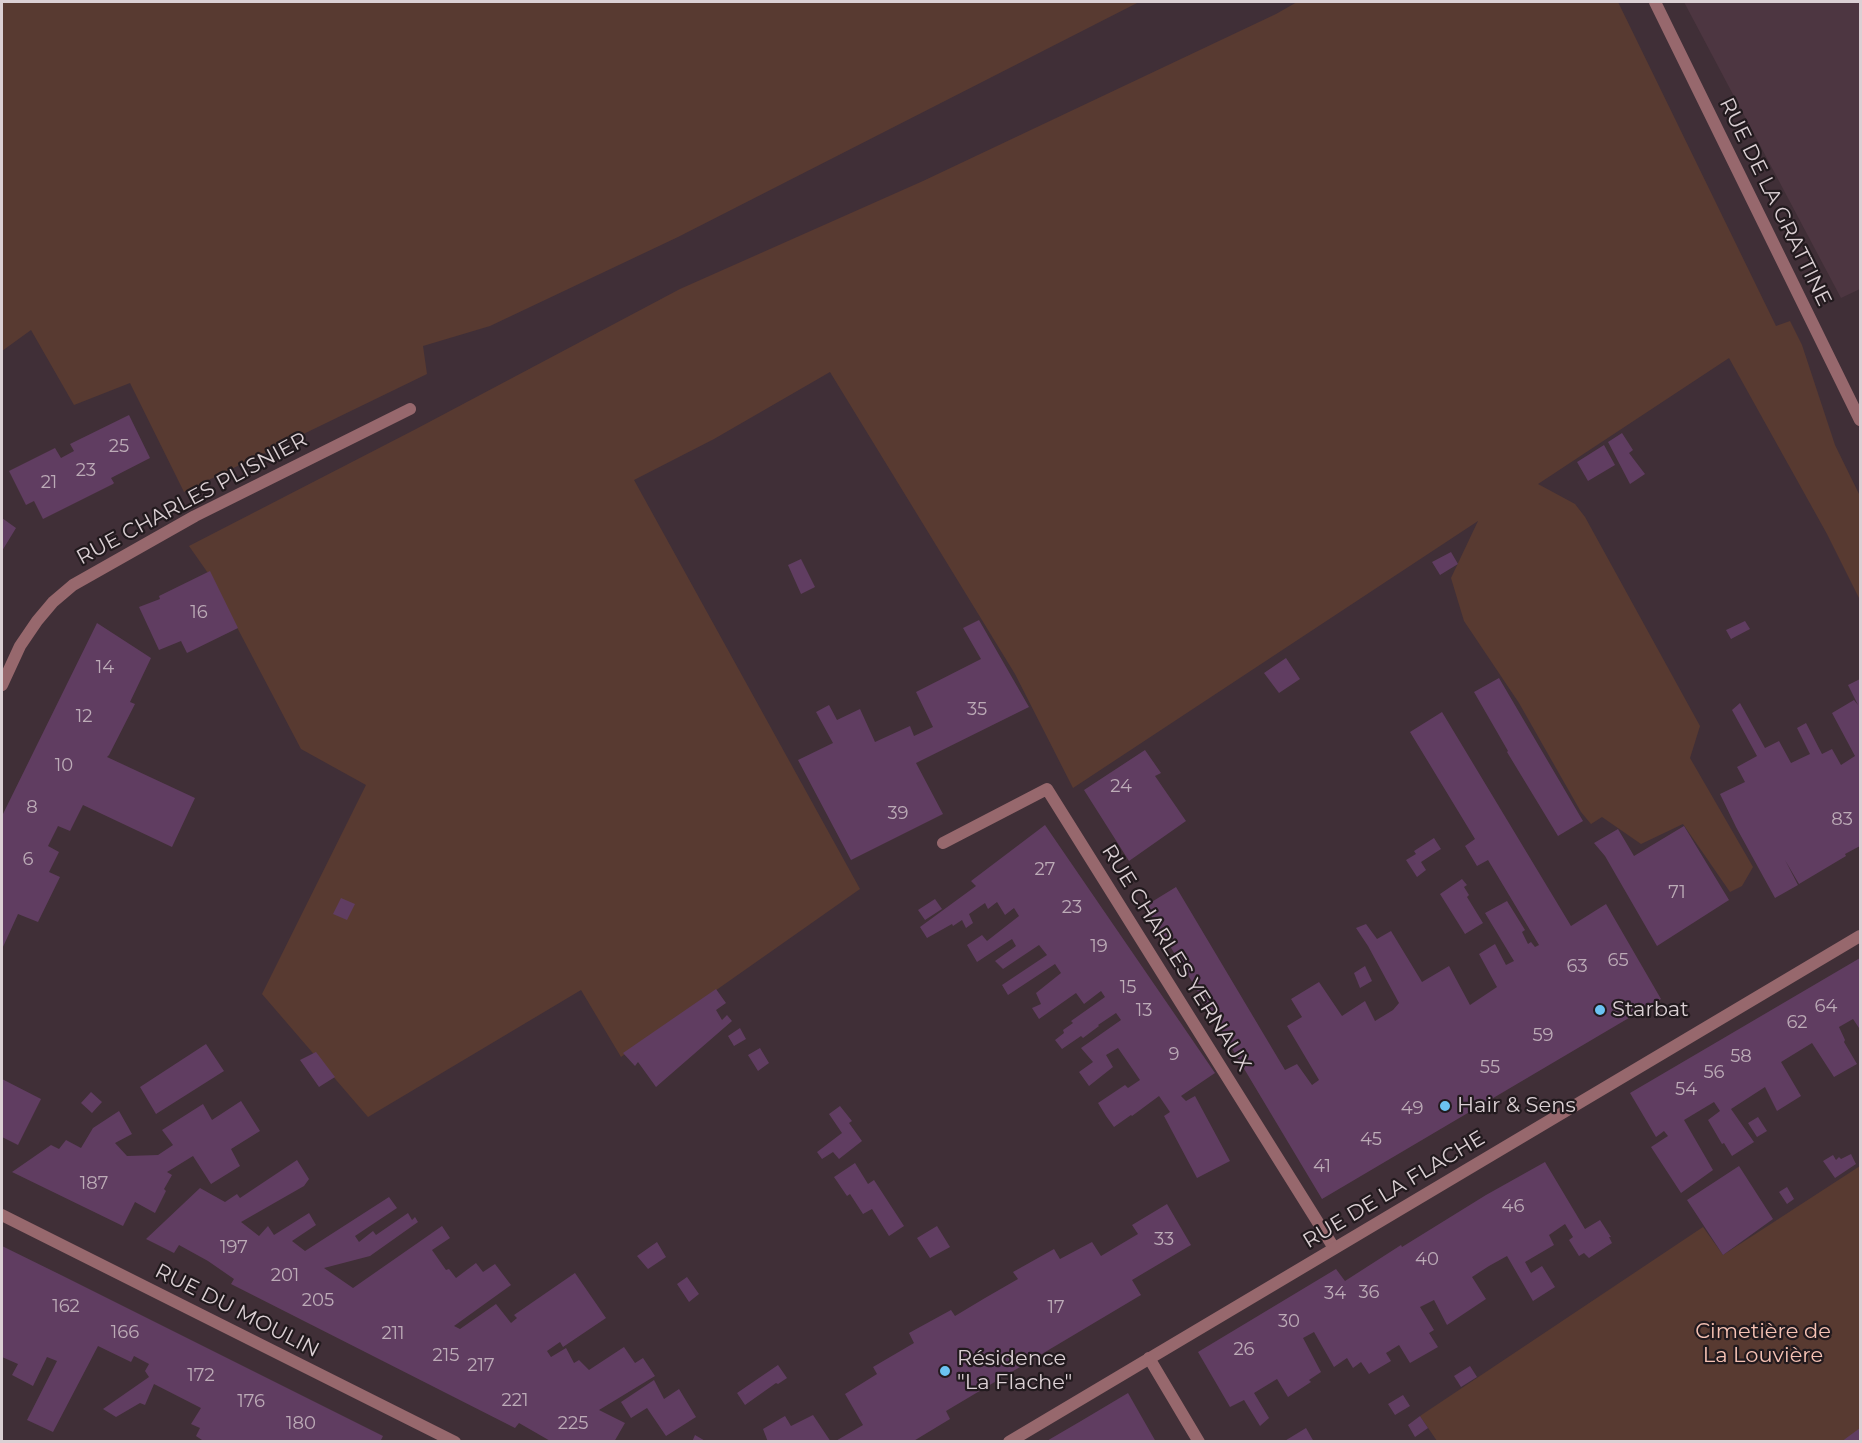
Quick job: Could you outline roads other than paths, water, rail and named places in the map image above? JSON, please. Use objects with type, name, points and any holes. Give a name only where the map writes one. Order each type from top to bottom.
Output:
[{"type":"street","name":"RUE DE LA GRATTINE","points":[[1655,2],[1860,420]]},
{"type":"street","name":"RUE CHARLES PLISNIER","points":[[2,685],[20,646],[37,621],[53,602],[74,585],[195,516],[410,409]]},
{"type":"street","name":"RUE CHARLES YERNAUX","points":[[943,843],[1047,789],[1334,1248]]},
{"type":"street","name":"RUE DE LA FLACHE","points":[[1009,1442],[1860,936]]},
{"type":"street","name":"RUE DU MOULIN","points":[[2,1215],[455,1442]]},
{"type":"street","points":[[1149,1358],[1199,1442]]},
{"type":"place","name":"Starbat","points":[[1600,1010]]},
{"type":"place","name":"Hair & Sens","points":[[1445,1106]]},
{"type":"place","name":"Résidence \"La Flache\"","points":[[945,1371]]},
{"type":"park label","name":"Cimetière de La Louvière","points":[[1763,1344]]}]
